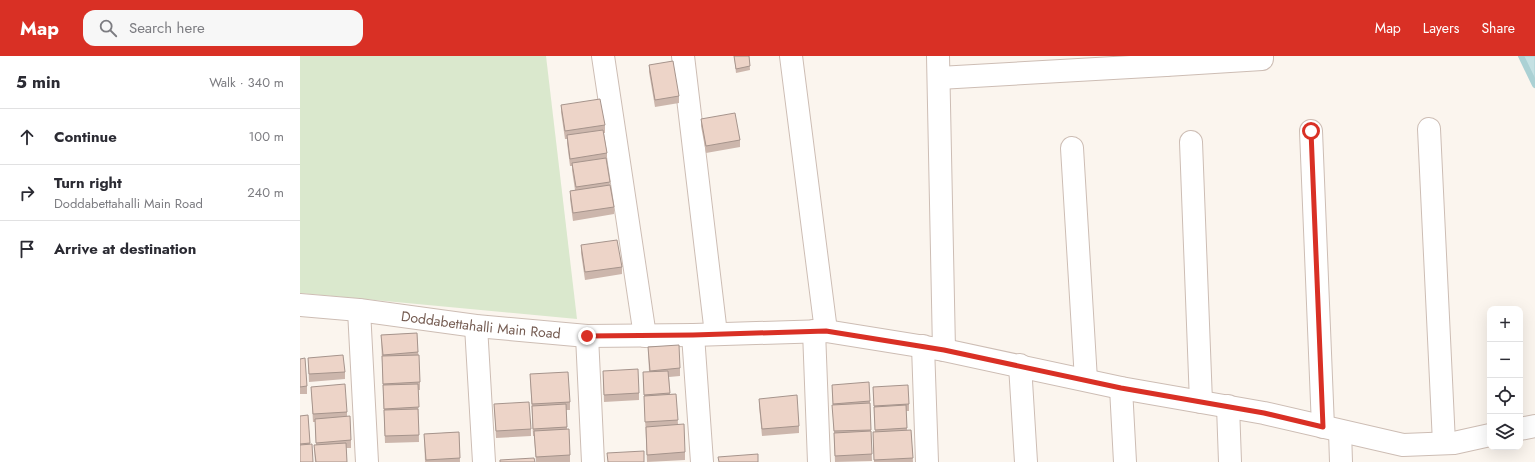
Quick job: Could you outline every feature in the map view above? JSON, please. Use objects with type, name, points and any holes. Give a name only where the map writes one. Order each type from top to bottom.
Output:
[{"type":"street","points":[[603,56],[645,336]]},
{"type":"street","points":[[683,56],[716,334]]},
{"type":"street","points":[[791,56],[820,331],[819,462]]},
{"type":"street","points":[[927,462],[933,348],[939,78],[938,56]]},
{"type":"street","points":[[939,78],[1056,64],[1166,60],[1262,59],[1262,56]]},
{"type":"street","points":[[1429,129],[1444,443]]},
{"type":"street","points":[[1311,131],[1332,429],[1341,462]]},
{"type":"street","points":[[1191,142],[1201,402]]},
{"type":"street","points":[[1072,148],[1086,380]]},
{"type":"street","name":"Doddabettahalli Main Road","points":[[300,305],[359,310],[476,326],[587,336],[693,335],[820,331],[933,348],[1020,365],[1121,388],[1228,406],[1403,445],[1444,443],[1487,436]]},
{"type":"street","points":[[359,310],[367,462]]},
{"type":"street","points":[[476,326],[484,462]]},
{"type":"street","points":[[693,335],[702,462]]},
{"type":"street","points":[[587,336],[592,462]]},
{"type":"street","points":[[1020,365],[1026,462]]},
{"type":"street","points":[[1121,388],[1125,462]]},
{"type":"street","points":[[1228,406],[1230,462]]},
{"type":"street","points":[[1523,428],[1535,426]]},
{"type":"green space","points":[[300,56],[546,56],[577,319],[300,293]]},
{"type":"water","points":[[1523,56],[1535,56],[1535,87]]},
{"type":"building","points":[[734,56],[749,56],[750,66],[736,69]]},
{"type":"building","points":[[673,61],[679,96],[655,100],[649,65]]},
{"type":"building","points":[[600,99],[605,125],[565,131],[561,105]]},
{"type":"building","points":[[735,113],[740,140],[706,146],[701,119]]},
{"type":"building","points":[[603,130],[607,153],[570,159],[567,135]]},
{"type":"building","points":[[606,158],[610,182],[576,187],[572,163]]},
{"type":"building","points":[[610,185],[614,207],[573,213],[570,191]]},
{"type":"building","points":[[617,240],[622,267],[585,272],[581,245]]},
{"type":"building","points":[[417,333],[418,352],[383,355],[381,335]]},
{"type":"building","points":[[679,345],[680,368],[650,371],[648,347]]},
{"type":"building","points":[[343,355],[345,372],[309,374],[308,358]]},
{"type":"building","points":[[419,355],[420,382],[383,384],[382,356]]},
{"type":"building","points":[[305,358],[307,386],[300,387],[300,359]]},
{"type":"building","points":[[638,369],[639,393],[604,395],[603,371]]},
{"type":"building","points":[[668,371],[670,393],[644,395],[643,372]]},
{"type":"building","points":[[568,372],[570,402],[532,404],[530,374]]},
{"type":"building","points":[[869,382],[870,401],[833,404],[832,385]]},
{"type":"building","points":[[345,384],[347,412],[313,414],[311,387]]},
{"type":"building","points":[[418,384],[419,407],[384,409],[383,385]]},
{"type":"building","points":[[908,385],[909,404],[874,406],[873,387]]},
{"type":"building","points":[[676,394],[678,420],[645,422],[644,396]]},
{"type":"building","points":[[797,395],[799,426],[762,429],[759,399]]},
{"type":"building","points":[[529,402],[531,429],[496,431],[494,404]]},
{"type":"building","points":[[870,403],[871,430],[834,431],[832,405]]},
{"type":"building","points":[[566,404],[567,427],[533,429],[532,406]]},
{"type":"building","points":[[906,405],[907,428],[875,430],[874,407]]},
{"type":"building","points":[[418,409],[419,435],[385,436],[384,410]]},
{"type":"building","points":[[308,415],[310,443],[300,444],[300,416]]},
{"type":"building","points":[[350,416],[351,440],[316,443],[315,419]]},
{"type":"building","points":[[684,424],[685,452],[647,455],[646,427]]},
{"type":"building","points":[[569,429],[570,455],[536,457],[534,431]]},
{"type":"building","points":[[911,430],[913,458],[874,460],[873,432]]},
{"type":"building","points":[[871,431],[872,454],[835,456],[834,433]]},
{"type":"building","points":[[459,432],[460,458],[426,460],[424,434]]},
{"type":"building","points":[[346,443],[347,462],[316,462],[314,445]]},
{"type":"building","points":[[312,444],[313,462],[300,462],[300,445]]},
{"type":"building","points":[[644,451],[644,462],[608,462],[607,453]]},
{"type":"building","points":[[758,454],[758,462],[719,462],[718,457]]},
{"type":"building","points":[[534,458],[535,462],[500,462],[500,460]]},
{"type":"waterway","points":[[1521,56],[1535,85]]},
{"type":"route","points":[[587,336],[693,335],[826,331],[944,350],[1020,365],[1121,388],[1264,413],[1323,427],[1311,131]]}]
